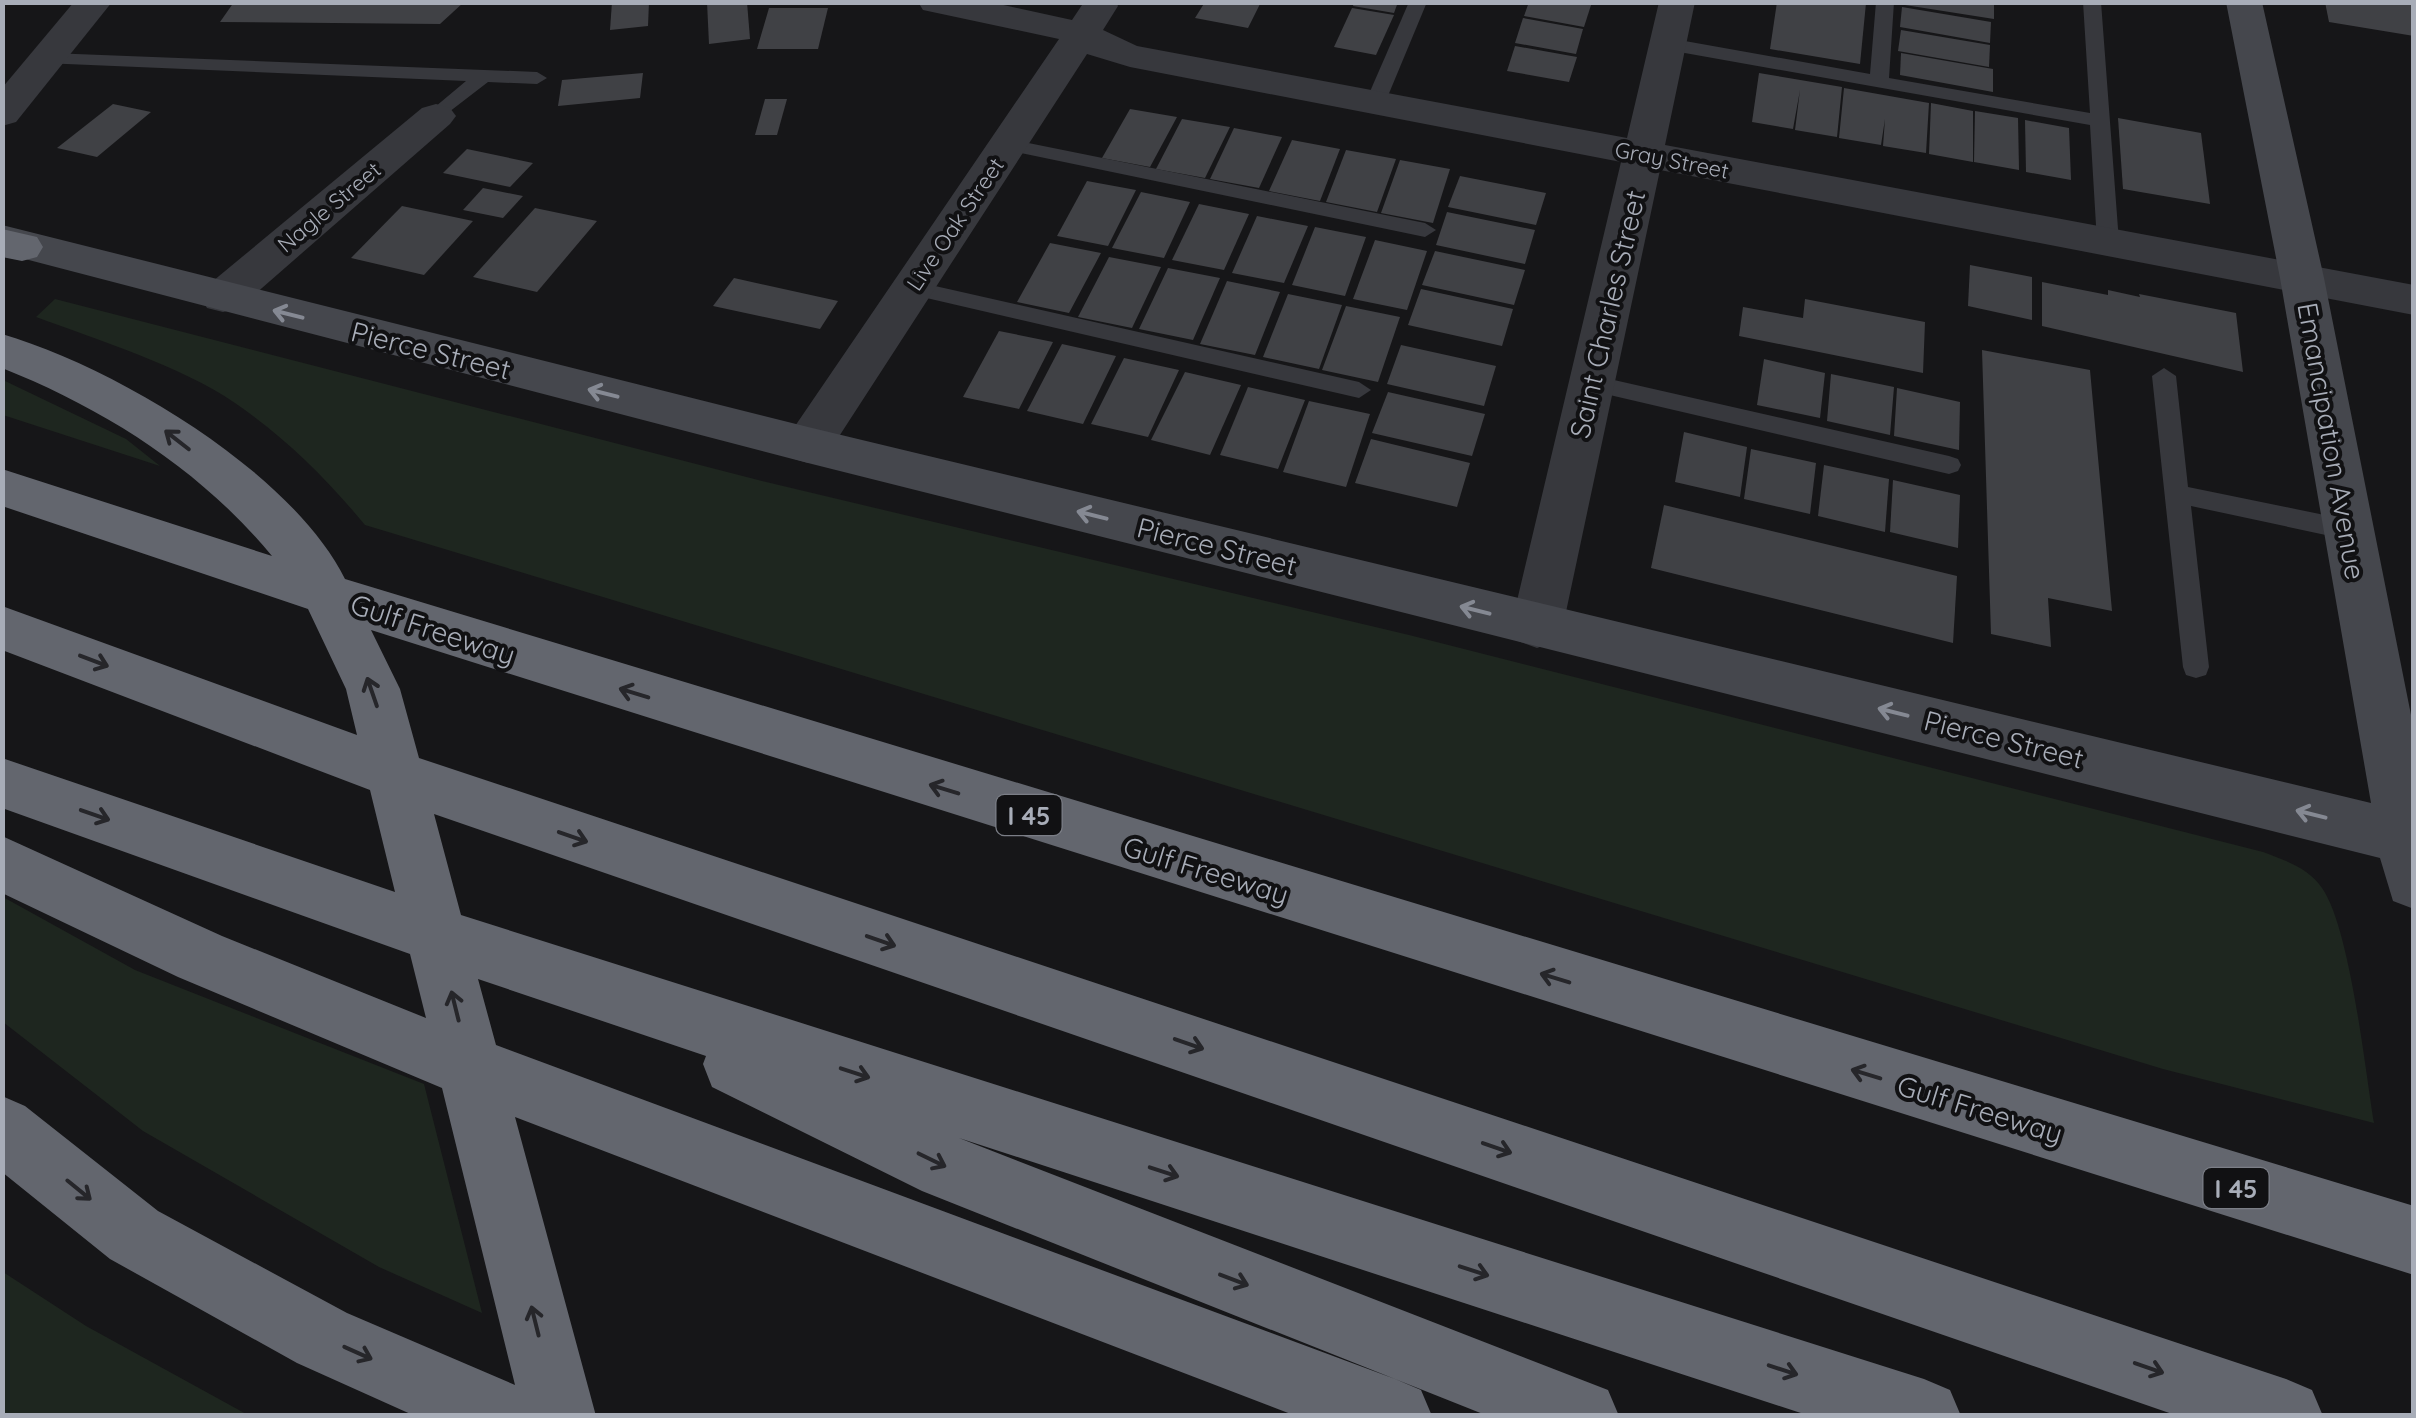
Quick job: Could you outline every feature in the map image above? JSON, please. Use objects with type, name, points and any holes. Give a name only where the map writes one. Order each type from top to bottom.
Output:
[{"type":"highway","points":[[2,350],[86,383],[164,430],[262,510],[316,572],[373,688],[559,1416]]},
{"type":"highway","name":"Gulf Freeway","points":[[2,486],[512,656],[2414,1242]]},
{"type":"highway","points":[[2,627],[480,806],[2286,1416]]},
{"type":"highway","points":[[2,783],[562,979],[1924,1416]]},
{"type":"highway","points":[[2,862],[120,922],[250,980],[691,1155],[1395,1416]]},
{"type":"highway","points":[[562,979],[946,1166],[1582,1416]]},
{"type":"highway","points":[[2,1130],[134,1234],[322,1338],[501,1416]]},
{"type":"highway","points":[[2060,1134],[2414,1205]]},
{"type":"main road","name":"Emancipation Avenue","points":[[2244,2],[2302,278],[2348,530],[2396,694],[2411,853]]},
{"type":"main road","name":"Pierce Street","points":[[9,243],[1537,626],[2411,853]]},
{"type":"street","points":[[2,114],[94,2]]},
{"type":"street","name":"Gray Street","points":[[936,2],[1092,18],[1102,48],[1130,56],[2414,300]]},
{"type":"street","name":"Live Oak Street","points":[[808,445],[1092,18]]},
{"type":"street","name":"Saint Charles Street","points":[[1537,626],[1672,23]]},
{"type":"street","points":[[2,68],[54,55]]},
{"type":"street","name":"Nagle Street","points":[[222,297],[436,116]]},
{"type":"lane","points":[[1375,104],[1418,2]]},
{"type":"lane","points":[[1880,84],[1885,2]]},
{"type":"lane","points":[[2085,4],[2100,120],[2108,242]]},
{"type":"lane","points":[[1672,23],[1880,84],[2100,120]]},
{"type":"lane","points":[[54,55],[537,78]]},
{"type":"lane","points":[[436,116],[483,76]]},
{"type":"lane","points":[[1008,145],[1424,230]]},
{"type":"lane","points":[[913,288],[1359,390]]},
{"type":"lane","points":[[2164,376],[2196,667]]},
{"type":"lane","points":[[1592,383],[1949,465]]},
{"type":"lane","points":[[2177,494],[2348,530]]},
{"type":"shaded area","points":[[55,299],[762,481],[1409,635],[2263,852],[2310,875],[2332,907],[2348,966],[2374,1123],[2163,1069],[365,525],[304,459],[235,403],[165,366],[36,317]]},
{"type":"shaded area","points":[[3,380],[126,439],[160,466],[3,415]]},
{"type":"shaded area","points":[[3,897],[135,970],[424,1084],[482,1313],[379,1267],[143,1131],[3,1022]]},
{"type":"shaded area","points":[[3,1272],[86,1326],[248,1415],[3,1415]]},
{"type":"building","points":[[234,2],[464,2],[440,24],[220,22]]},
{"type":"building","points":[[612,2],[649,2],[648,26],[610,30]]},
{"type":"building","points":[[707,2],[747,2],[750,39],[709,44]]},
{"type":"building","points":[[1205,2],[1261,2],[1248,28],[1195,18]]},
{"type":"building","points":[[1354,2],[1398,2],[1394,13],[1353,6]]},
{"type":"building","points":[[1529,2],[1592,2],[1584,27],[1524,16]]},
{"type":"building","points":[[1777,2],[1866,3],[1860,64],[1770,49]]},
{"type":"building","points":[[1994,2],[1994,19],[1905,5]]},
{"type":"building","points":[[2325,2],[2414,2],[2414,36],[2329,22]]},
{"type":"building","points":[[1902,7],[1991,22],[1990,43],[1900,27]]},
{"type":"building","points":[[769,8],[828,8],[818,49],[757,49]]},
{"type":"building","points":[[1352,8],[1394,15],[1376,55],[1334,47]]},
{"type":"building","points":[[1523,18],[1583,29],[1576,54],[1515,43]]},
{"type":"building","points":[[1901,30],[1990,45],[1989,67],[1898,51]]},
{"type":"building","points":[[1515,46],[1577,57],[1569,82],[1507,71]]},
{"type":"building","points":[[1901,53],[1993,69],[1993,92],[1900,75]]},
{"type":"building","points":[[643,73],[640,98],[558,106],[562,80]]},
{"type":"building","points":[[1759,73],[1842,87],[1837,137],[1795,130],[1800,90],[1793,129],[1752,122]]},
{"type":"building","points":[[1844,88],[1929,103],[1926,153],[1883,146],[1885,119],[1881,145],[1839,138]]},
{"type":"building","points":[[765,99],[787,99],[777,135],[755,135]]},
{"type":"building","points":[[1931,103],[1973,111],[1973,162],[1929,154]]},
{"type":"building","points":[[113,104],[151,112],[97,157],[57,148]]},
{"type":"building","points":[[1130,109],[1177,117],[1150,167],[1102,158]]},
{"type":"building","points":[[1975,111],[2018,118],[2019,170],[1974,162]]},
{"type":"building","points":[[2118,118],[2201,133],[2210,204],[2123,189]]},
{"type":"building","points":[[1182,119],[1230,127],[1205,178],[1156,169]]},
{"type":"building","points":[[2025,120],[2069,128],[2071,180],[2026,172]]},
{"type":"building","points":[[1234,128],[1282,137],[1259,188],[1210,179]]},
{"type":"building","points":[[1292,140],[1340,149],[1320,201],[1269,191]]},
{"type":"building","points":[[467,149],[533,163],[510,187],[443,173]]},
{"type":"building","points":[[1346,150],[1396,159],[1377,212],[1326,202]]},
{"type":"building","points":[[1400,160],[1450,169],[1433,223],[1381,213]]},
{"type":"building","points":[[1460,176],[1546,193],[1536,225],[1448,207]]},
{"type":"building","points":[[1087,181],[1136,190],[1108,246],[1057,236]]},
{"type":"building","points":[[483,188],[523,196],[503,218],[463,210]]},
{"type":"building","points":[[1141,192],[1190,202],[1164,258],[1112,248]]},
{"type":"building","points":[[1199,204],[1249,214],[1224,270],[1172,260]]},
{"type":"building","points":[[402,206],[473,221],[424,275],[351,258]]},
{"type":"building","points":[[535,208],[597,221],[537,292],[473,277]]},
{"type":"building","points":[[1447,212],[1535,230],[1525,264],[1436,245]]},
{"type":"building","points":[[1257,216],[1308,226],[1284,283],[1232,273]]},
{"type":"building","points":[[1315,227],[1366,237],[1345,296],[1292,285]]},
{"type":"building","points":[[1375,240],[1427,251],[1407,310],[1353,299]]},
{"type":"building","points":[[1050,243],[1101,253],[1069,313],[1017,302]]},
{"type":"building","points":[[1435,251],[1525,270],[1514,305],[1422,285]]},
{"type":"building","points":[[1109,257],[1161,267],[1132,328],[1078,317]]},
{"type":"building","points":[[1970,265],[2032,277],[2032,320],[1968,306]]},
{"type":"building","points":[[1168,268],[1220,278],[1193,340],[1139,329]]},
{"type":"building","points":[[734,278],[838,301],[820,329],[713,306]]},
{"type":"building","points":[[1227,281],[1280,292],[1255,355],[1200,344]]},
{"type":"building","points":[[2042,282],[2108,295],[2108,290],[2140,297],[2139,294],[2236,313],[2243,372],[2042,326]]},
{"type":"building","points":[[1421,289],[1513,309],[1502,346],[1408,325]]},
{"type":"building","points":[[1288,294],[1342,305],[1319,369],[1263,357]]},
{"type":"building","points":[[1805,299],[1925,322],[1923,373],[1739,336],[1743,307],[1803,318]]},
{"type":"building","points":[[1346,306],[1400,317],[1378,382],[1322,370]]},
{"type":"building","points":[[999,331],[1053,342],[1019,409],[963,397]]},
{"type":"building","points":[[1062,344],[1116,356],[1083,424],[1027,411]]},
{"type":"building","points":[[1401,345],[1496,366],[1484,406],[1387,384]]},
{"type":"building","points":[[1982,350],[2090,370],[2112,611],[2048,598],[2051,647],[1991,634]]},
{"type":"building","points":[[1124,358],[1179,370],[1148,437],[1091,424]]},
{"type":"building","points":[[1764,359],[1825,373],[1820,418],[1757,405]]},
{"type":"building","points":[[1185,372],[1241,385],[1210,455],[1151,440]]},
{"type":"building","points":[[1831,374],[1894,387],[1890,435],[1827,421]]},
{"type":"building","points":[[1248,387],[1305,400],[1278,469],[1220,455]]},
{"type":"building","points":[[1897,388],[1960,402],[1959,450],[1894,436]]},
{"type":"building","points":[[1388,392],[1485,414],[1472,456],[1372,433]]},
{"type":"building","points":[[1309,401],[1370,414],[1346,487],[1283,472]]},
{"type":"building","points":[[1684,432],[1747,447],[1740,497],[1675,482]]},
{"type":"building","points":[[1371,439],[1470,463],[1457,507],[1355,483]]},
{"type":"building","points":[[1751,449],[1816,463],[1810,514],[1744,499]]},
{"type":"building","points":[[1824,465],[1889,479],[1885,532],[1818,516]]},
{"type":"building","points":[[1893,480],[1960,495],[1958,548],[1890,532]]},
{"type":"building","points":[[1664,505],[1957,576],[1953,643],[1651,568]]}]
